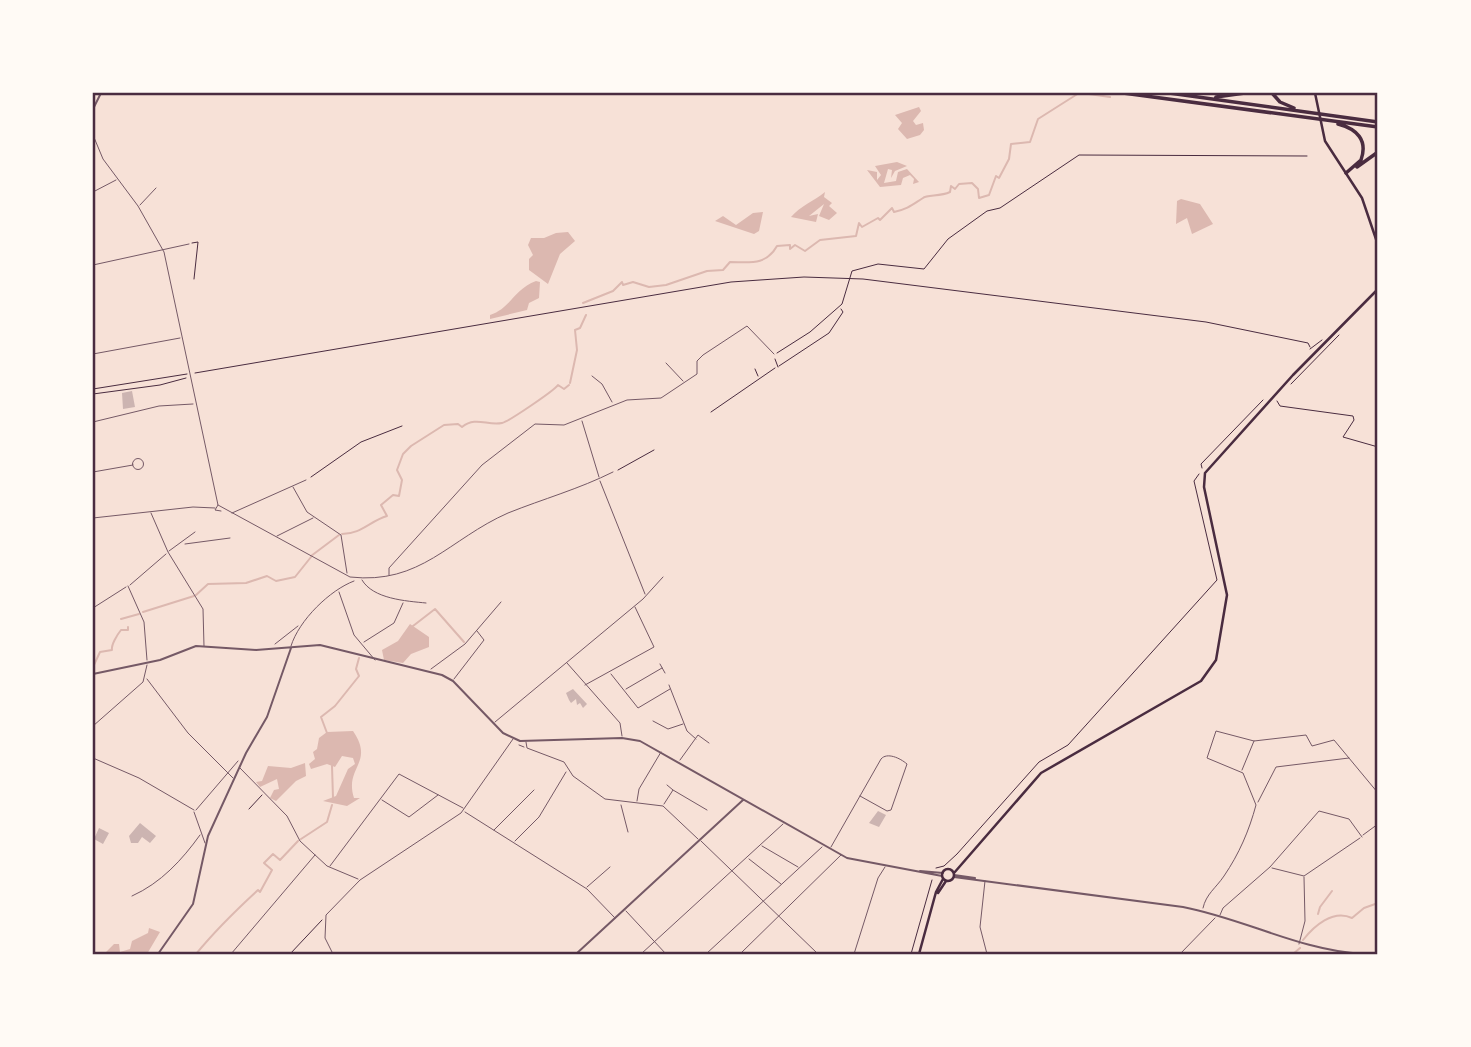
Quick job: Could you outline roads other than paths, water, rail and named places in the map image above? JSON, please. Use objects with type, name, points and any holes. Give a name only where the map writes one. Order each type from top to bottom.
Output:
[{"type":"highway","points":[[1124,93],[1378,127]]},
{"type":"highway","points":[[1169,93],[1378,121]]},
{"type":"highway","points":[[1194,96],[1227,97],[1245,93]]},
{"type":"highway","points":[[1272,93],[1280,102],[1302,111]]},
{"type":"highway","points":[[1330,121],[1354,130],[1362,140],[1361,160],[1346,174]]},
{"type":"highway","points":[[1346,174],[1378,152]]},
{"type":"main road","points":[[1315,93],[1327,146],[1364,202],[1378,245]]},
{"type":"main road","points":[[919,954],[934,899],[944,877],[953,874],[965,857],[1041,773],[1200,681],[1211,671],[1217,657],[1227,595],[1204,477],[1210,466],[1378,290]]},
{"type":"main road","points":[[944,877],[953,874]]},
{"type":"street","points":[[93,109],[101,93]]},
{"type":"street","points":[[93,135],[103,159],[138,206],[163,249],[218,505],[223,510],[349,577],[362,579],[389,575],[438,558],[471,533],[508,513],[613,472]]},
{"type":"street","points":[[93,192],[117,179]]},
{"type":"street","points":[[138,206],[156,188]]},
{"type":"street","points":[[93,265],[189,244]]},
{"type":"street","points":[[389,575],[389,568],[475,472],[535,424],[564,425],[634,398],[661,398],[698,372],[698,359],[747,326],[774,355]]},
{"type":"street","points":[[93,354],[181,338]]},
{"type":"street","points":[[666,363],[685,383]]},
{"type":"street","points":[[592,376],[602,384],[613,404]]},
{"type":"street","points":[[93,422],[159,406],[196,403]]},
{"type":"street","points":[[582,419],[599,479],[645,595]]},
{"type":"street","points":[[93,472],[133,465]]},
{"type":"street","points":[[230,514],[306,480]]},
{"type":"street","points":[[293,487],[303,507],[341,535],[348,569],[346,575]]},
{"type":"street","points":[[215,508],[218,505]]},
{"type":"street","points":[[93,518],[193,507],[215,508],[218,512],[223,510]]},
{"type":"street","points":[[151,513],[168,552],[204,609],[204,646]]},
{"type":"street","points":[[275,538],[314,517]]},
{"type":"street","points":[[93,608],[139,580],[168,552],[195,533]]},
{"type":"street","points":[[183,543],[230,538]]},
{"type":"street","points":[[349,577],[350,581]]},
{"type":"street","points":[[493,724],[635,606],[663,577]]},
{"type":"street","points":[[275,643],[300,626],[354,579]]},
{"type":"street","points":[[362,579],[364,585],[379,593],[426,603]]},
{"type":"street","points":[[93,726],[145,678],[147,663],[144,622],[128,586]]},
{"type":"street","points":[[339,591],[353,632],[375,660]]},
{"type":"street","points":[[362,643],[394,623],[403,600]]},
{"type":"street","points":[[431,672],[435,664],[465,643],[501,603]]},
{"type":"street","points":[[585,685],[654,647],[635,606]]},
{"type":"street","points":[[158,954],[193,904],[199,886],[205,843],[239,767],[267,717],[300,626]]},
{"type":"street","points":[[453,681],[484,640],[477,631]]},
{"type":"street","points":[[93,674],[147,663],[204,646],[268,649],[320,645],[431,672],[453,681],[493,724],[513,739],[526,742],[622,738],[640,741],[841,855],[886,867],[944,877]]},
{"type":"street","points":[[566,662],[621,725],[622,738]]},
{"type":"street","points":[[660,664],[665,673]]},
{"type":"street","points":[[624,690],[662,668]]},
{"type":"street","points":[[610,672],[638,708],[670,689]]},
{"type":"street","points":[[145,678],[204,752],[234,779]]},
{"type":"street","points":[[669,685],[684,724],[696,739]]},
{"type":"street","points":[[653,721],[668,729],[684,724]]},
{"type":"street","points":[[1256,803],[1241,772],[1207,758],[1214,733],[1254,741],[1306,735],[1315,746],[1334,740],[1378,793]]},
{"type":"street","points":[[679,762],[698,736],[709,743]]},
{"type":"street","points":[[333,954],[325,938],[324,919],[360,880],[463,811],[513,739]]},
{"type":"street","points":[[1241,772],[1254,741]]},
{"type":"street","points":[[526,742],[526,747]]},
{"type":"street","points":[[519,745],[564,762],[567,770],[601,797],[621,803],[663,806],[818,954]]},
{"type":"street","points":[[637,804],[639,789],[662,752]]},
{"type":"street","points":[[830,849],[882,757],[888,755],[906,764],[890,811],[860,796]]},
{"type":"street","points":[[93,758],[139,778],[194,810],[200,835],[205,843]]},
{"type":"street","points":[[1202,911],[1206,896],[1222,880],[1241,849],[1256,803],[1276,767],[1349,758]]},
{"type":"street","points":[[194,810],[238,761]]},
{"type":"street","points":[[239,767],[287,816],[296,836],[315,855],[330,866],[360,880]]},
{"type":"street","points":[[513,843],[540,817],[567,770]]},
{"type":"street","points":[[330,866],[401,773],[585,888],[615,918]]},
{"type":"street","points":[[667,785],[707,810]]},
{"type":"street","points":[[494,830],[534,790]]},
{"type":"street","points":[[663,806],[674,790]]},
{"type":"street","points":[[380,799],[409,817],[438,795]]},
{"type":"street","points":[[576,954],[743,799]]},
{"type":"street","points":[[621,803],[628,832]]},
{"type":"street","points":[[457,806],[463,811]]},
{"type":"street","points":[[506,810],[509,813]]},
{"type":"street","points":[[1220,915],[1223,908],[1270,867],[1320,811],[1349,819],[1362,836]]},
{"type":"street","points":[[641,954],[784,823]]},
{"type":"street","points":[[1270,867],[1304,876],[1378,824]]},
{"type":"street","points":[[200,835],[208,836]]},
{"type":"street","points":[[132,896],[155,883],[182,860],[200,835]]},
{"type":"street","points":[[760,845],[800,868]]},
{"type":"street","points":[[706,954],[824,846]]},
{"type":"street","points":[[231,954],[315,855]]},
{"type":"street","points":[[740,954],[841,855]]},
{"type":"street","points":[[747,857],[781,885]]},
{"type":"street","points":[[585,888],[610,867]]},
{"type":"street","points":[[855,954],[878,878],[886,867]]},
{"type":"street","points":[[953,874],[1202,911],[1299,944],[1363,954]]},
{"type":"street","points":[[1299,944],[1305,921],[1304,876]]},
{"type":"street","points":[[985,880],[979,927],[987,954]]},
{"type":"street","points":[[625,909],[666,954]]},
{"type":"street","points":[[1180,954],[1216,914]]},
{"type":"waterway","points":[[583,303],[613,291],[622,282],[623,285],[633,282],[649,287],[666,285],[707,271],[723,270],[730,262],[762,260],[777,246],[790,245],[790,249],[795,245],[805,251],[820,240],[856,236],[859,223],[862,227],[878,218],[880,220],[892,208],[894,212],[899,211],[925,197],[950,192],[951,186],[955,189],[959,184],[972,183],[978,189],[979,198],[989,195],[996,176],[999,178],[1009,159],[1011,144],[1030,142],[1038,119],[1079,93]]},
{"type":"waterway","points":[[1082,93],[1110,97]]},
{"type":"waterway","points":[[570,383],[577,350],[575,330],[580,328],[586,315]]},
{"type":"waterway","points":[[342,534],[355,532],[387,516],[381,505],[393,495],[399,496],[402,480],[397,470],[403,454],[411,446],[444,425],[458,424],[462,427],[472,422],[502,423],[531,406],[558,385],[564,389],[569,385]]},
{"type":"waterway","points":[[311,556],[339,535]]},
{"type":"waterway","points":[[196,595],[208,584],[246,583],[267,576],[276,581],[295,577],[311,557]]},
{"type":"waterway","points":[[143,612],[194,596]]},
{"type":"waterway","points":[[413,626],[435,609],[464,642]]},
{"type":"waterway","points":[[121,619],[139,614]]},
{"type":"waterway","points":[[93,667],[100,652],[112,650],[119,632],[128,630],[128,627]]},
{"type":"waterway","points":[[327,733],[321,717],[335,706],[359,676],[356,669],[359,658]]},
{"type":"waterway","points":[[332,766],[333,798]]},
{"type":"waterway","points":[[301,839],[327,822],[332,805]]},
{"type":"waterway","points":[[196,954],[241,906],[258,890],[260,892],[272,870],[264,863],[273,854],[280,860],[298,841]]},
{"type":"waterway","points":[[1318,914],[1332,891]]},
{"type":"waterway","points":[[1303,940],[1324,920],[1338,916],[1352,918],[1364,908],[1378,903]]},
{"type":"waterway","points":[[1293,954],[1300,948]]}]
